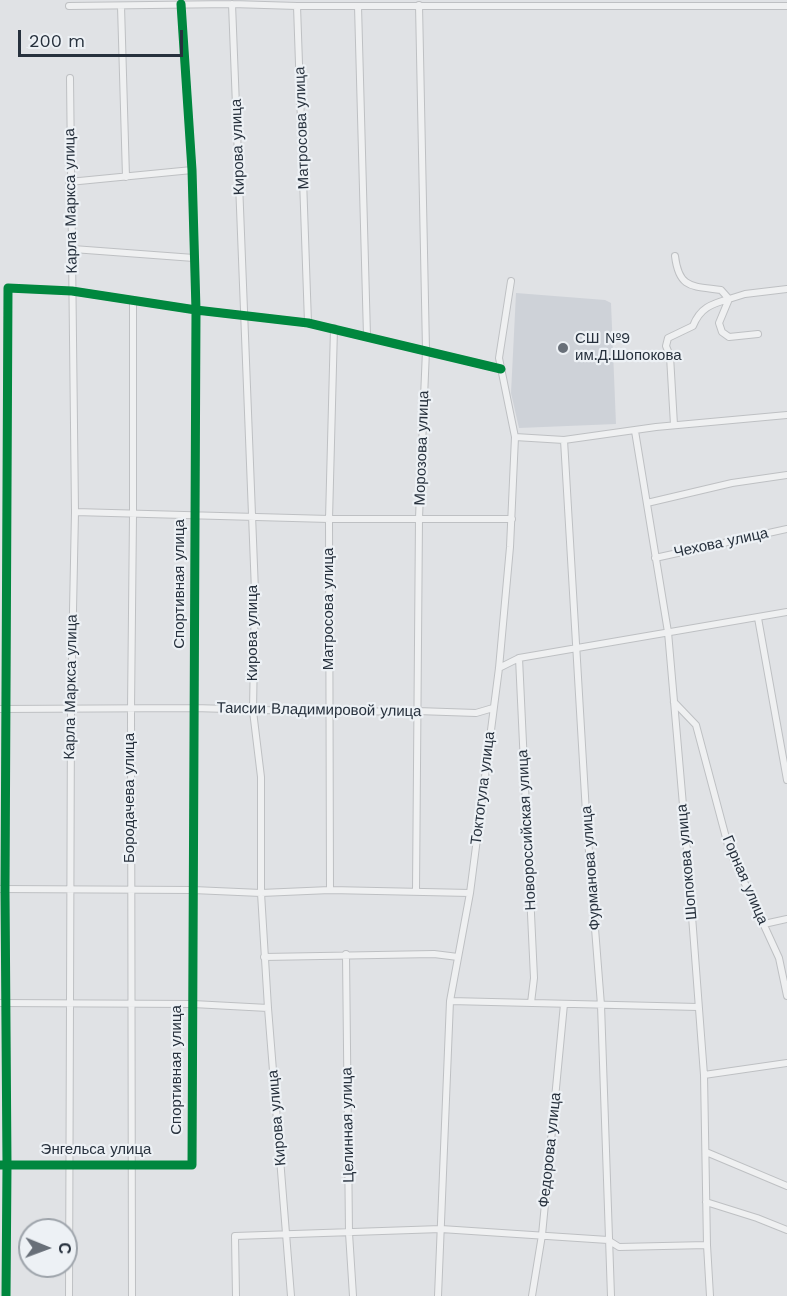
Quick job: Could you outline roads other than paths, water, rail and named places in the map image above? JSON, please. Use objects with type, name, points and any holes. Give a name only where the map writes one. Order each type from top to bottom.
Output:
[{"type":"street","points":[[69,6],[757,3],[787,6]]},
{"type":"street","name":"Спортивная улица","points":[[181,4],[192,170],[196,310],[192,1165]]},
{"type":"street","name":"Кирова улица","points":[[232,4],[250,517],[255,591],[253,711],[261,777],[261,893],[291,1296]]},
{"type":"street","name":"Морозова улица","points":[[416,891],[419,518],[426,350],[419,5]]},
{"type":"street","points":[[122,6],[126,177]]},
{"type":"street","name":"Матросова улица","points":[[297,6],[308,323]]},
{"type":"street","points":[[358,6],[367,336]]},
{"type":"street","name":"Карла Маркса улица","points":[[69,1296],[71,1003],[69,890],[75,512],[73,249],[69,183],[70,78]]},
{"type":"street","points":[[69,183],[192,170]]},
{"type":"street","points":[[73,249],[194,258]]},
{"type":"street","points":[[675,256],[676,271],[682,280],[695,287],[721,290],[729,299]]},
{"type":"street","name":"Токтогула улица","points":[[438,1296],[450,1001],[470,893],[499,668],[512,519],[515,437],[499,358],[511,281]]},
{"type":"street","points":[[6,1296],[3,709],[8,288],[72,291],[196,310],[308,323],[501,369]]},
{"type":"street","points":[[674,426],[670,356],[666,346],[668,338],[693,326],[698,314],[710,305],[745,294],[787,289]]},
{"type":"street","points":[[729,299],[719,323],[722,332],[729,337],[758,334]]},
{"type":"street","name":"Бородачева улица","points":[[132,1296],[133,1003],[130,891],[130,710],[133,300]]},
{"type":"street","name":"Матросова улица","points":[[330,890],[329,519],[334,328]]},
{"type":"street","points":[[515,437],[564,440],[656,427],[787,415]]},
{"type":"street","name":"Шопокова улица","points":[[635,431],[668,632],[704,1075],[710,1296]]},
{"type":"street","name":"Фурманова улица","points":[[564,440],[575,648],[601,1005],[610,1296]]},
{"type":"street","points":[[646,503],[732,483],[787,475]]},
{"type":"street","points":[[75,512],[196,517],[512,519]]},
{"type":"street","name":"Чехова улица","points":[[655,558],[787,529]]},
{"type":"street","points":[[499,668],[519,658],[787,612]]},
{"type":"street","points":[[758,618],[787,780]]},
{"type":"street","name":"Новороссийская улица","points":[[519,658],[534,978],[531,1003]]},
{"type":"street","name":"Горная улица","points":[[673,701],[696,725],[729,849],[779,958],[787,996]]},
{"type":"street","name":"Таисии Владимировой улица","points":[[3,709],[194,708],[253,711],[476,713],[493,708]]},
{"type":"street","points":[[3,890],[193,890],[261,893],[330,890],[470,893]]},
{"type":"street","points":[[764,924],[787,919]]},
{"type":"street","points":[[264,957],[346,954],[434,954],[458,957]]},
{"type":"street","name":"Целинная улица","points":[[346,954],[349,1233],[353,1296]]},
{"type":"street","points":[[450,1001],[698,1007]]},
{"type":"street","points":[[3,1003],[193,1004],[268,1008]]},
{"type":"street","name":"Федорова улица","points":[[532,1296],[542,1235],[564,1004]]},
{"type":"street","points":[[704,1075],[787,1063]]},
{"type":"street","points":[[706,1152],[787,1186]]},
{"type":"street","name":"Энгельса улица","points":[[4,1165],[192,1165]]},
{"type":"street","points":[[706,1202],[787,1230]]},
{"type":"street","points":[[236,1296],[235,1236],[441,1229],[608,1240],[619,1247],[707,1245]]},
{"type":"place","name":"СШ №9 им.Д.Шопокова","points":[[563,348]]}]
